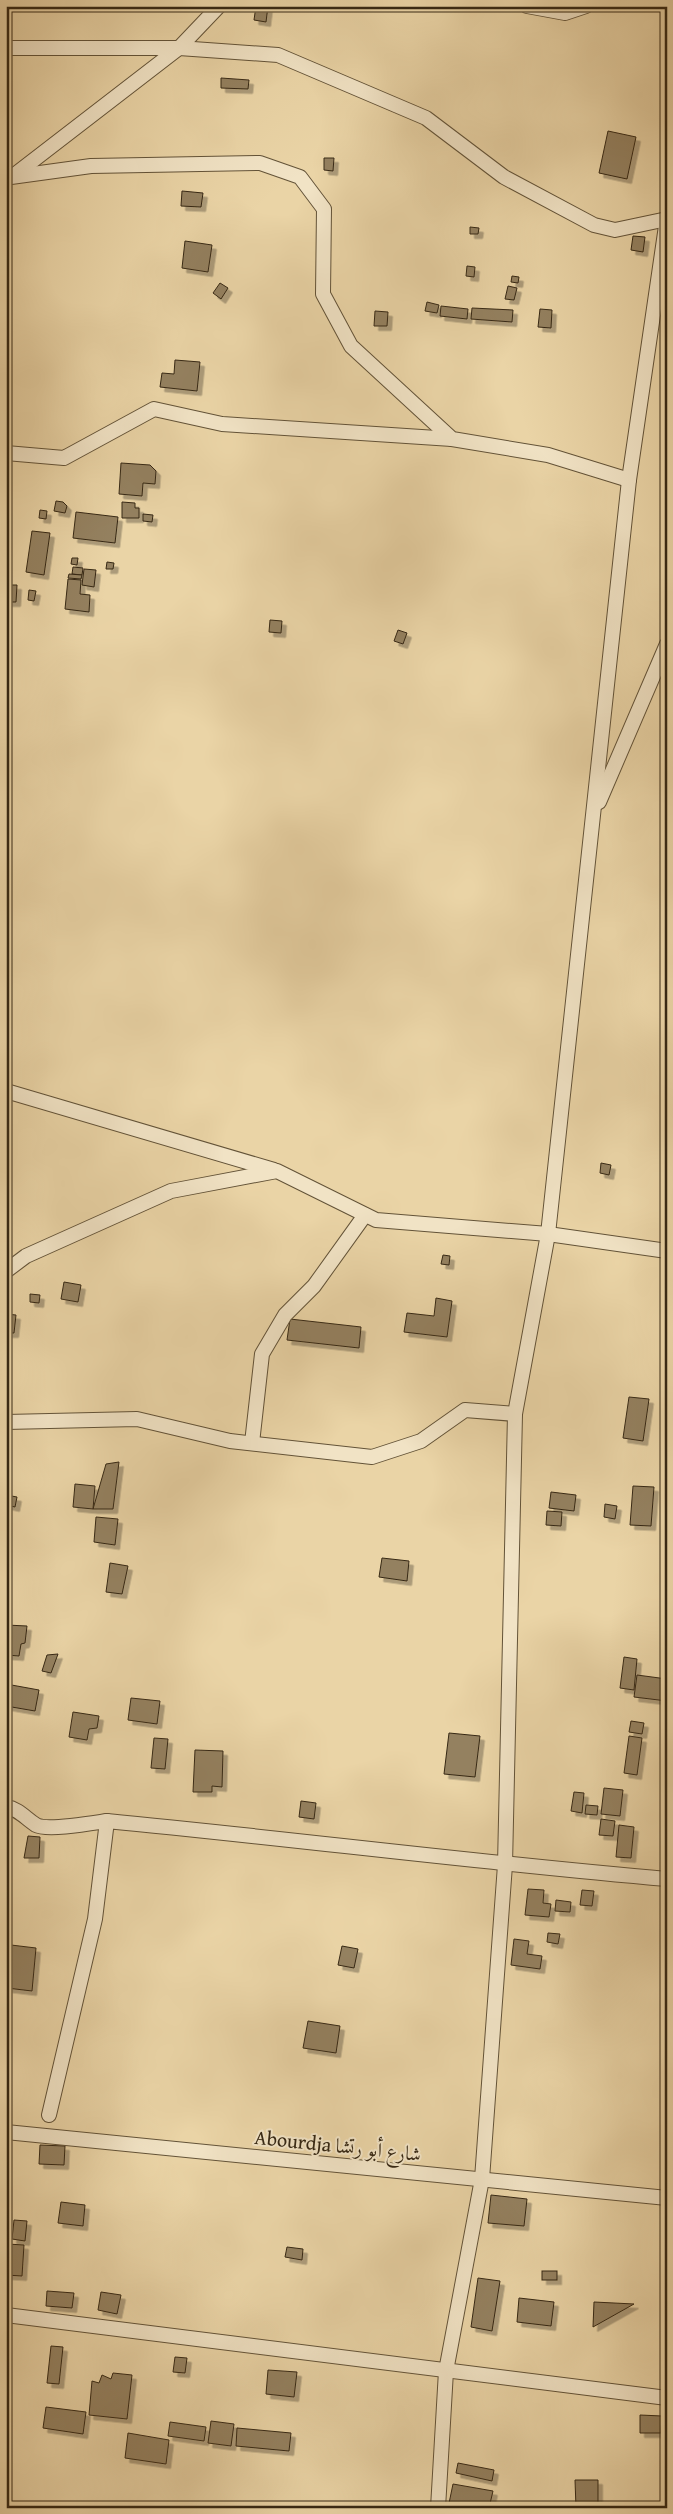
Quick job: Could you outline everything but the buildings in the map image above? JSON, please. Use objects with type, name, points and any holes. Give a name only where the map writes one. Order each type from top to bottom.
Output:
[{"type":"street","points":[[9,179],[179,48],[219,6]]},
{"type":"street","points":[[526,6],[565,13],[586,6]]},
{"type":"street","points":[[6,48],[179,48],[278,54],[426,118],[504,177],[594,225],[615,230],[667,219],[629,480],[548,1234],[515,1414],[505,1866],[482,2180],[446,2371],[438,2508]]},
{"type":"street","points":[[9,179],[91,166],[260,163],[300,177],[324,209],[322,294],[351,346],[452,439]]},
{"type":"street","points":[[6,453],[64,458],[154,409],[222,424],[452,439],[548,455],[629,480]]},
{"type":"street","points":[[593,816],[667,644]]},
{"type":"street","points":[[6,1091],[277,1171],[376,1220],[548,1234],[667,1251]]},
{"type":"street","points":[[6,1271],[26,1256],[171,1192],[277,1171]]},
{"type":"street","points":[[252,1443],[262,1354],[285,1316],[314,1286],[365,1214]]},
{"type":"street","points":[[6,1422],[137,1419],[230,1441],[372,1457],[421,1440],[465,1410],[515,1414]]},
{"type":"street","points":[[6,1807],[15,1808],[38,1826],[67,1826],[107,1821],[244,1834],[505,1866],[667,1879]]},
{"type":"street","points":[[49,2115],[95,1919],[107,1821]]},
{"type":"street","name":"Abourdja شارع أبو رتشا","points":[[6,2132],[667,2198]]},
{"type":"street","points":[[6,2315],[667,2398]]}]
